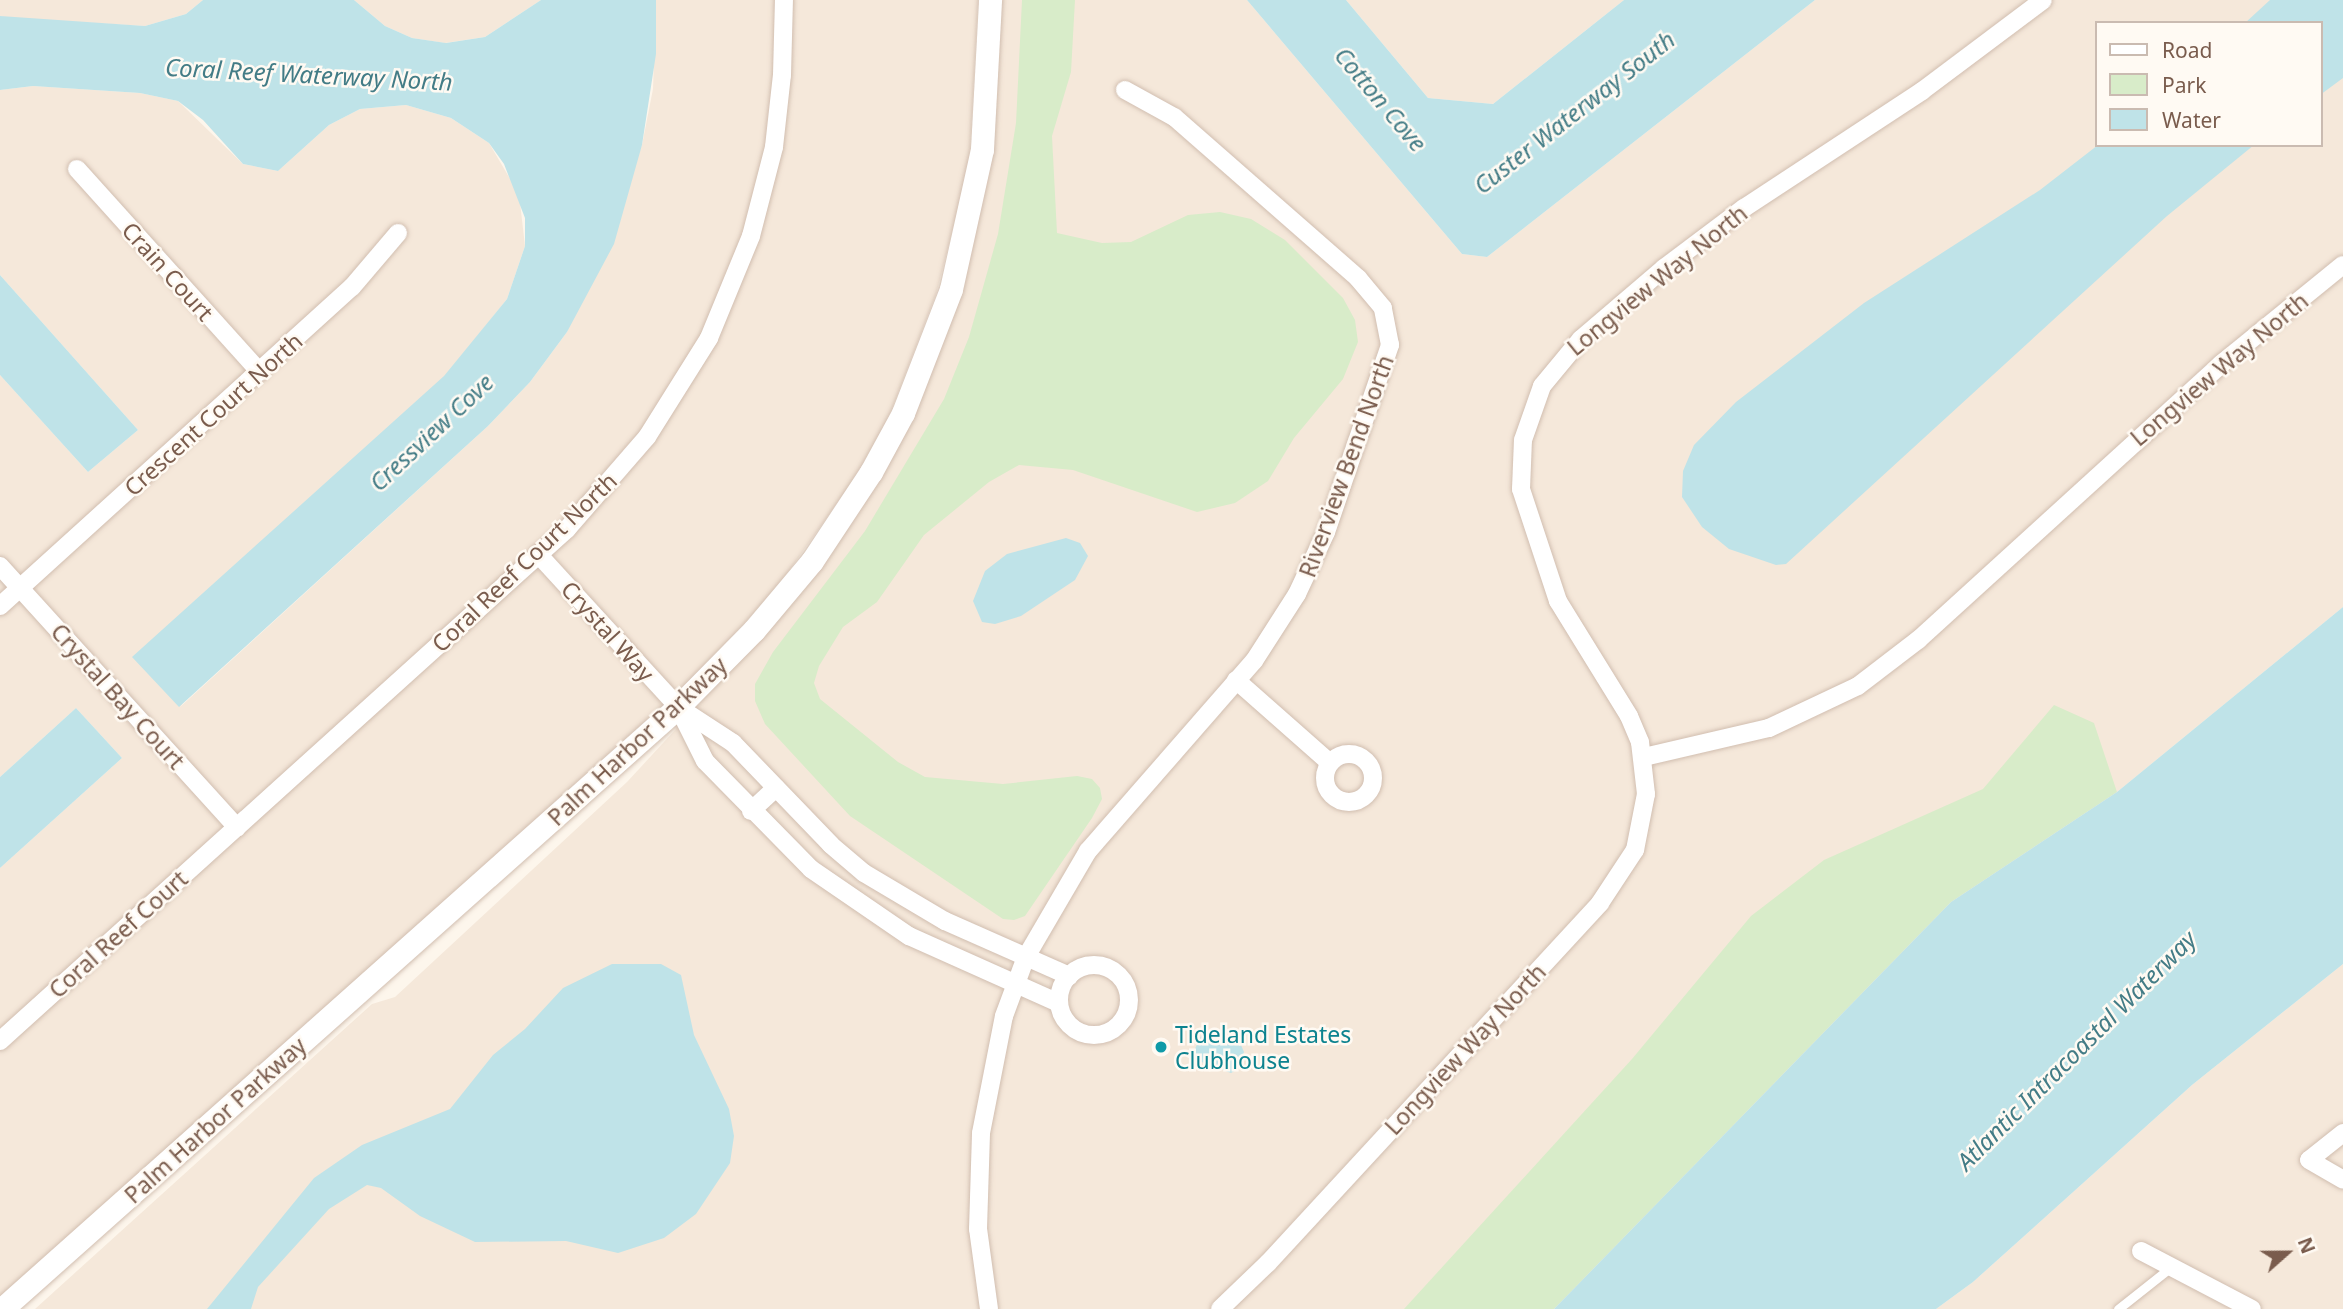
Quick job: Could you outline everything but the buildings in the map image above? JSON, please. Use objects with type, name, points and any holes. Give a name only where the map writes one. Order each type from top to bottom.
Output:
[{"type":"street","name":"Coral Reef Court North","points":[[237,827],[587,509],[647,437],[695,363],[731,290],[760,207],[774,147],[782,75],[784,0]]},
{"type":"street","name":"Palm Harbor Parkway","points":[[2,1309],[678,707],[746,639],[812,561],[871,472],[903,413],[941,319],[969,219],[986,115],[990,0]]},
{"type":"street","name":"Longview Way North","points":[[1220,1309],[1268,1263],[1611,891],[1628,865],[1639,836],[1646,794],[1644,757],[1629,716],[1558,601],[1525,507],[1520,455],[1542,386],[1580,340],[1684,252],[1744,208],[1922,91],[2043,0]]},
{"type":"street","name":"Riverview Bend North","points":[[989,1309],[978,1230],[979,1155],[989,1079],[1015,984],[1026,957],[1088,851],[1236,680],[1286,613],[1316,556],[1385,365],[1390,328],[1377,298],[1348,269],[1174,117],[1125,90]]},
{"type":"street","name":"Crain Court","points":[[77,169],[260,372]]},
{"type":"street","name":"Crescent Court North","points":[[0,607],[365,275],[398,233]]},
{"type":"street","name":"Longview Way North","points":[[1644,757],[1769,728],[1858,686],[1918,640],[2035,528],[2221,364],[2343,265]]},
{"type":"street","name":"Crystal Way","points":[[538,554],[678,707]]},
{"type":"street","name":"Crystal Bay Court","points":[[0,566],[237,827]]},
{"type":"street","points":[[1236,680],[1330,764]]},
{"type":"street","points":[[678,707],[733,743],[864,873],[945,921],[1069,976]]},
{"type":"street","points":[[678,707],[705,761],[751,811],[811,869],[880,919],[1059,1003],[1068,1024],[1088,1035],[1110,1032],[1126,1015],[1129,993],[1117,973],[1091,965],[1069,976],[1059,1003]]},
{"type":"street","points":[[751,811],[776,788]]},
{"type":"street","name":"Coral Reef Court","points":[[0,1041],[237,827]]},
{"type":"street","points":[[2343,1133],[2309,1160],[2343,1180]]},
{"type":"street","points":[[2141,1251],[2252,1309]]},
{"type":"lane","points":[[2118,1309],[2171,1266]]},
{"type":"shaded area","points":[[0,0],[203,0],[186,14],[145,26],[9,18],[0,16]]},
{"type":"shaded area","points":[[354,0],[541,0],[485,37],[445,43],[412,38],[385,26]]},
{"type":"shaded area","points":[[656,0],[978,0],[969,166],[936,294],[888,419],[852,482],[778,586],[700,672],[0,1298],[0,868],[122,758],[76,708],[0,777],[0,375],[88,472],[138,430],[0,275],[0,90],[33,86],[140,93],[178,101],[243,164],[278,171],[329,125],[360,109],[406,105],[451,118],[489,143],[519,194],[525,246],[507,299],[180,707],[488,426],[530,382],[567,332],[642,145],[653,89]]},
{"type":"shaded area","points":[[1000,0],[1247,0],[1462,254],[1487,257],[1815,0],[2343,0],[2343,607],[2117,792],[1951,902],[1554,1309],[35,1309],[372,1004],[395,997],[627,782],[798,597],[908,424],[957,302],[990,167]]},
{"type":"shaded area","points":[[1346,0],[1624,0],[1493,104],[1428,98]]},
{"type":"shaded area","points":[[2343,964],[2343,1309],[1936,1309],[1973,1282],[2192,1085]]},
{"type":"green space","points":[[1022,0],[1075,0],[1071,72],[1052,136],[1057,233],[1102,243],[1131,242],[1188,215],[1220,212],[1251,219],[1285,240],[1343,298],[1355,320],[1358,342],[1343,379],[1294,438],[1268,481],[1235,503],[1197,512],[1073,470],[1019,465],[989,482],[924,535],[877,602],[843,627],[819,666],[814,683],[820,699],[898,762],[925,777],[1003,784],[1077,776],[1092,779],[1100,788],[1102,799],[1092,818],[1025,916],[1014,920],[1003,919],[850,816],[765,724],[755,701],[755,684],[773,652],[865,531],[944,399],[969,337],[998,234],[1016,123]]},
{"type":"green space","points":[[2054,705],[2094,723],[2117,792],[1951,902],[1554,1309],[1404,1309],[1632,1059],[1751,916],[1824,860],[1983,789]]},
{"type":"water","points":[[203,0],[354,0],[385,26],[412,38],[446,43],[485,37],[541,0],[656,0],[656,54],[642,145],[614,244],[567,332],[530,382],[488,426],[179,707],[132,657],[444,376],[507,299],[525,246],[525,218],[504,164],[489,143],[451,118],[406,105],[360,109],[329,125],[278,171],[243,164],[203,120],[178,101],[140,93],[33,86],[0,90],[0,16],[145,26],[186,14]]},
{"type":"water","points":[[1247,0],[1346,0],[1428,98],[1493,104],[1624,0],[1815,0],[1487,257],[1462,254]]},
{"type":"water","points":[[2270,0],[2343,0],[2343,78],[2322,94],[2322,21],[2247,21]]},
{"type":"water","points":[[2095,147],[2252,147],[2167,216],[1786,564],[1776,565],[1729,549],[1702,527],[1682,497],[1683,471],[1694,445],[1736,402],[1864,303],[2040,190]]},
{"type":"water","points":[[0,275],[138,430],[88,472],[0,375]]},
{"type":"water","points":[[1066,538],[1080,543],[1088,556],[1075,580],[1021,616],[995,624],[982,622],[973,601],[985,571],[1007,554]]},
{"type":"water","name":"Atlantic Intracoastal Waterway","points":[[2343,607],[2343,964],[2192,1085],[1973,1282],[1936,1309],[1554,1309],[1951,902],[2117,792]]},
{"type":"water","points":[[76,708],[122,758],[0,868],[0,777]]},
{"type":"water","points":[[612,964],[661,964],[681,975],[694,1035],[729,1109],[734,1136],[730,1163],[696,1214],[664,1238],[618,1253],[566,1241],[475,1242],[420,1216],[381,1188],[367,1185],[329,1209],[258,1287],[251,1309],[207,1309],[314,1178],[362,1145],[450,1109],[493,1055],[525,1029],[563,988]]},
{"type":"water","points":[[1208,1031],[1241,1045],[1244,1052],[1236,1070],[1231,1073],[1196,1060],[1193,1053],[1202,1034]]},
{"type":"place","name":"Tideland Estates Clubhouse","points":[[1161,1047]]},
{"type":"water label","name":"Coral Reef Waterway North","points":[[309,74]]},
{"type":"water label","name":"Cotton Cove","points":[[1381,99]]},
{"type":"water label","name":"Custer Waterway South","points":[[1574,112]]},
{"type":"water label","name":"Cressview Cove","points":[[431,432]]}]
